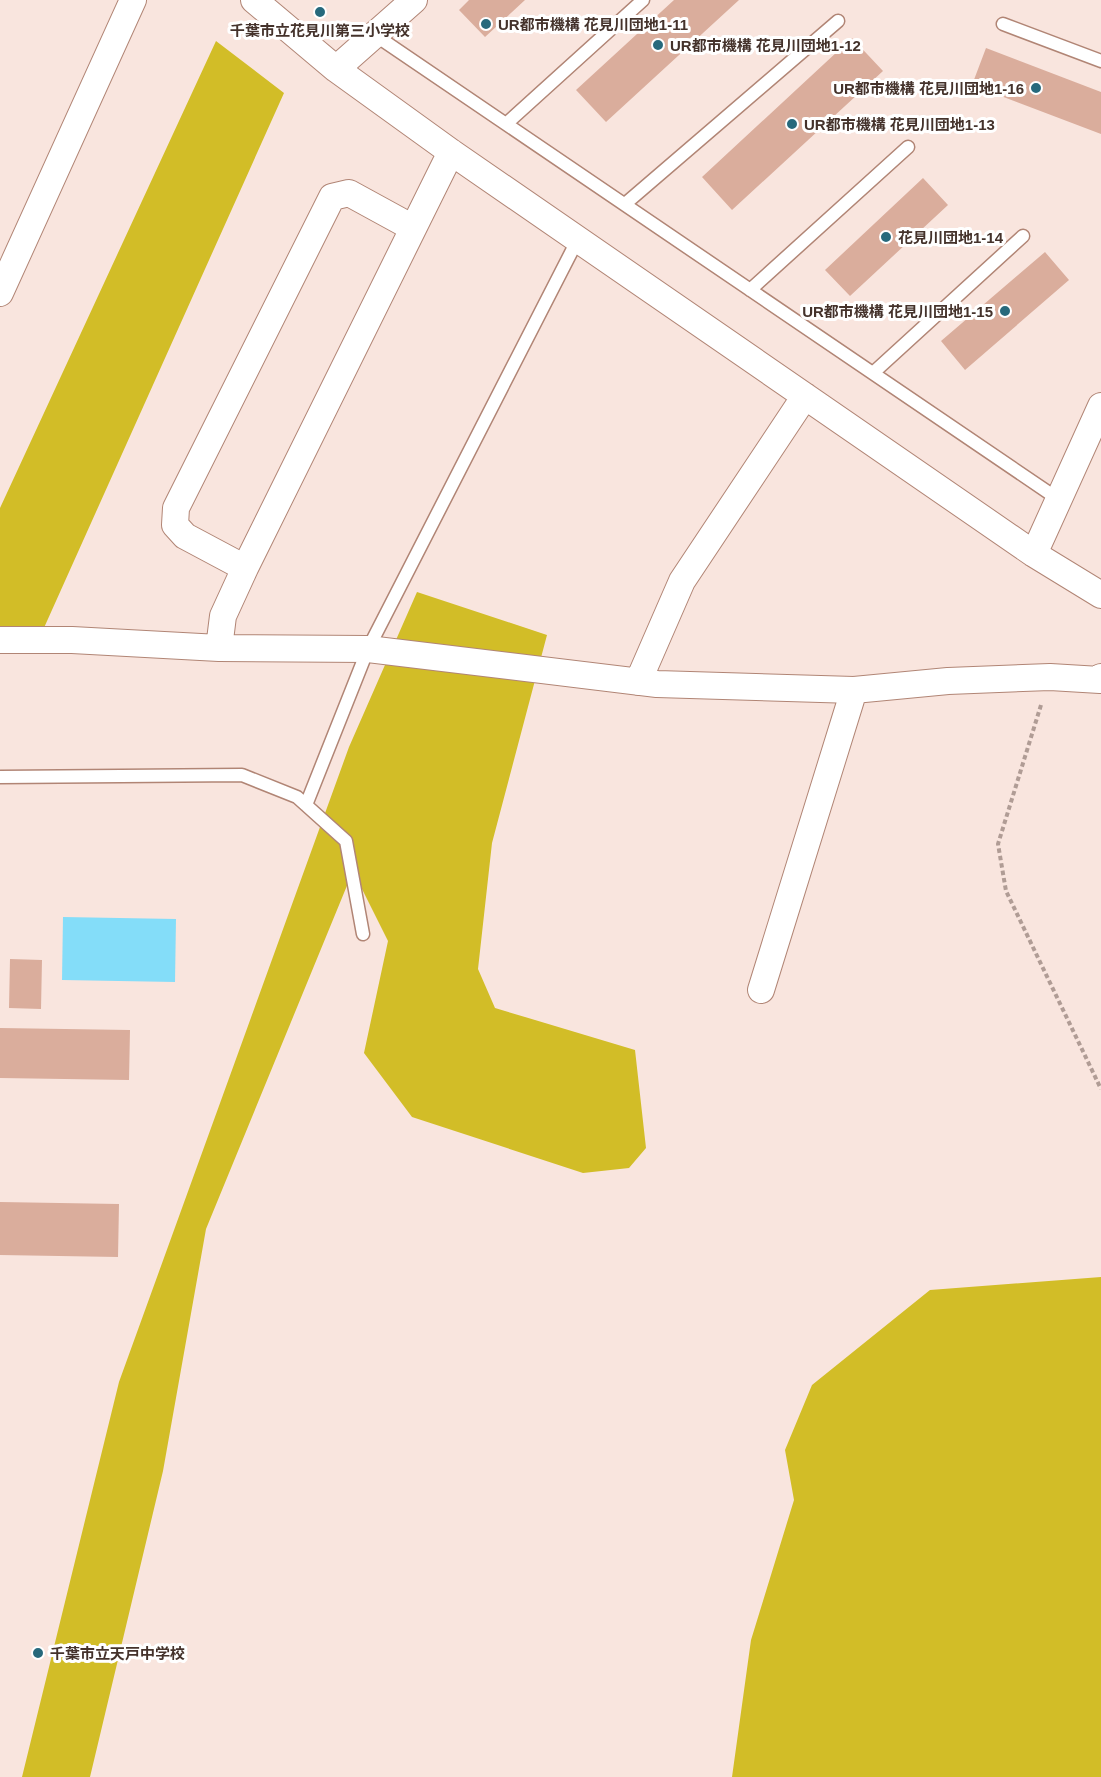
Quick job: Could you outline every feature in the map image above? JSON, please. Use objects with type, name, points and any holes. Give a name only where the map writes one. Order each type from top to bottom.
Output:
[{"type":"street","points":[[0,293],[133,0]]},
{"type":"street","points":[[254,0],[336,69],[451,152],[1034,554],[1101,595]]},
{"type":"street","points":[[336,69],[414,0]]},
{"type":"street","points":[[219,648],[223,616],[244,568],[451,152]]},
{"type":"street","points":[[244,568],[185,536],[175,525],[176,508],[332,197],[349,193],[413,228]]},
{"type":"street","points":[[638,682],[682,581],[805,396]]},
{"type":"street","points":[[1034,554],[1101,406]]},
{"type":"street","points":[[0,640],[72,640],[219,648],[368,649],[657,684],[854,690],[948,681],[1050,677],[1100,680],[1101,677]]},
{"type":"street","points":[[761,990],[854,690]]},
{"type":"lane","points":[[506,123],[643,0]]},
{"type":"lane","points":[[625,204],[838,21]]},
{"type":"lane","points":[[1003,24],[1101,61]]},
{"type":"lane","points":[[375,35],[1058,499]]},
{"type":"lane","points":[[750,290],[908,147]]},
{"type":"lane","points":[[873,373],[1023,236]]},
{"type":"lane","points":[[306,805],[368,649],[578,239]]},
{"type":"lane","points":[[0,777],[242,775],[297,797],[346,841],[363,934]]},
{"type":"path","points":[[1050,677],[998,844],[1006,891],[1101,1089]]},
{"type":"shaded area","points":[[216,41],[284,93],[43,630],[0,631],[0,508]]},
{"type":"shaded area","points":[[417,592],[547,635],[492,843],[478,969],[495,1008],[635,1050],[646,1148],[629,1168],[583,1173],[412,1117],[364,1053],[388,941],[353,871],[206,1229],[163,1471],[90,1777],[22,1777],[119,1382],[349,747]]},
{"type":"shaded area","points":[[1101,1277],[1101,1777],[732,1777],[751,1640],[794,1500],[785,1450],[812,1385],[930,1290]]},
{"type":"water","points":[[63,917],[176,919],[175,982],[62,980]]},
{"type":"building","name":"UR都市機構 花見川団地1-11","points":[[469,0],[525,0],[485,37],[459,10]]},
{"type":"building","name":"UR都市機構 花見川団地1-12","points":[[674,0],[739,0],[606,122],[576,90]]},
{"type":"building","name":"UR都市機構 花見川団地1-13","points":[[852,38],[883,71],[732,210],[702,177]]},
{"type":"building","name":"UR都市機構 花見川団地1-16","points":[[986,48],[1101,92],[1101,134],[972,85]]},
{"type":"building","name":"花見川団地1-14","points":[[923,178],[948,205],[850,296],[825,270]]},
{"type":"building","name":"UR都市機構 花見川団地1-15","points":[[1045,252],[1069,280],[965,370],[941,341]]},
{"type":"building","points":[[10,959],[42,960],[41,1009],[9,1008]]},
{"type":"building","points":[[0,1028],[130,1030],[129,1080],[0,1078]]},
{"type":"building","points":[[0,1202],[119,1204],[118,1257],[0,1255]]},
{"type":"place","name":"千葉市立花見川第三小学校","points":[[320,12]]},
{"type":"place","name":"UR都市機構 花見川団地1-11","points":[[486,24]]},
{"type":"place","name":"UR都市機構 花見川団地1-12","points":[[658,45]]},
{"type":"place","name":"UR都市機構 花見川団地1-16","points":[[1036,88]]},
{"type":"place","name":"UR都市機構 花見川団地1-13","points":[[792,124]]},
{"type":"place","name":"花見川団地1-14","points":[[886,237]]},
{"type":"place","name":"UR都市機構 花見川団地1-15","points":[[1005,311]]},
{"type":"place","name":"千葉市立天戸中学校","points":[[38,1653]]}]
